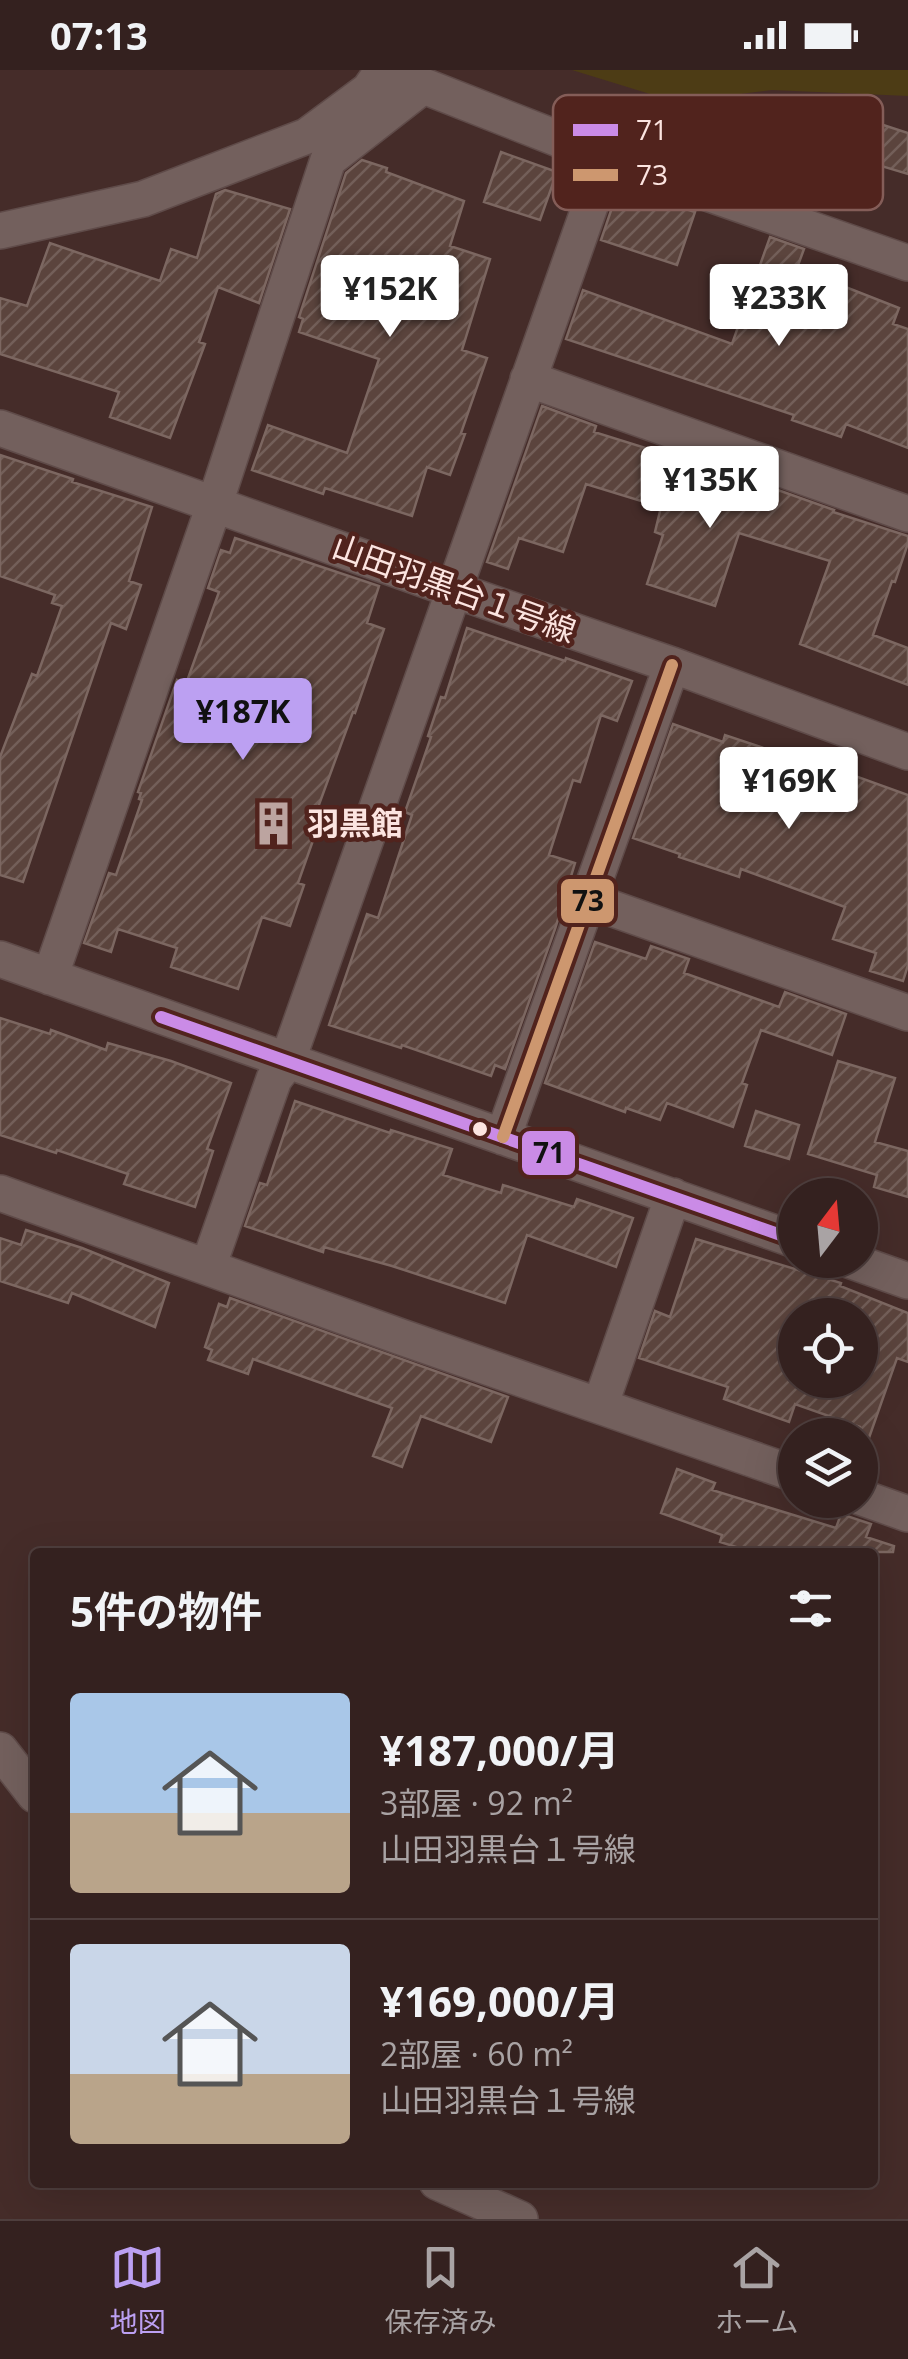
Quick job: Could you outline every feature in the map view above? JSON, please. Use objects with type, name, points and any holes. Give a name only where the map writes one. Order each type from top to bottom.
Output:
[{"type":"street","points":[[0,231],[143,198],[307,136],[369,90],[383,70],[435,84],[553,135]]},
{"type":"street","points":[[50,976],[215,504],[328,160],[435,84]]},
{"type":"street","points":[[208,1267],[274,1080],[288,1062],[588,210]]},
{"type":"street","points":[[754,210],[908,264]]},
{"type":"street","points":[[528,379],[908,514]]},
{"type":"street","name":"山田羽黒台１号線","points":[[0,428],[908,752]]},
{"type":"street","points":[[503,1137],[672,666]]},
{"type":"street","points":[[588,900],[908,1012]]},
{"type":"street","points":[[0,959],[778,1234]]},
{"type":"street","points":[[0,1192],[778,1468]]},
{"type":"street","points":[[600,1406],[673,1196]]},
{"type":"street","points":[[878,1271],[908,1282]]},
{"type":"street","points":[[878,1503],[908,1514]]},
{"type":"street","points":[[0,1750],[30,1789]]},
{"type":"street","points":[[450,2188],[520,2219]]},
{"type":"shaded area","points":[[572,70],[908,70],[908,96],[772,90],[732,95],[653,95]]},
{"type":"building","points":[[883,125],[908,133],[908,174],[883,166]]},
{"type":"building","points":[[501,152],[553,171],[553,183],[540,220],[484,202]]},
{"type":"building","points":[[362,160],[464,201],[450,246],[490,259],[462,350],[487,358],[461,433],[465,434],[450,475],[427,467],[412,516],[325,488],[323,494],[252,470],[268,425],[347,453],[379,359],[299,332],[303,319],[299,317],[346,173]]},
{"type":"building","points":[[225,190],[290,209],[259,303],[218,287],[199,342],[205,344],[170,438],[110,417],[119,392],[0,354],[0,298],[27,306],[50,243],[160,281],[171,249],[197,258],[216,194]]},
{"type":"building","points":[[611,210],[695,212],[677,265],[601,240]]},
{"type":"building","points":[[770,237],[804,249],[797,268],[899,308],[893,324],[908,329],[908,448],[846,424],[841,437],[792,420],[794,415],[566,339],[583,290],[732,344]]},
{"type":"building","points":[[542,406],[596,426],[594,432],[687,461],[688,458],[908,536],[895,582],[892,581],[873,635],[908,648],[908,685],[800,644],[830,561],[739,533],[715,606],[647,584],[663,535],[655,532],[661,507],[586,484],[563,552],[519,538],[508,569],[487,562]]},
{"type":"building","points":[[0,455],[152,507],[129,581],[141,585],[126,629],[111,623],[23,882],[0,875],[0,757],[32,674],[37,676],[62,606],[52,603],[55,595],[0,576]]},
{"type":"building","points":[[235,538],[379,586],[367,623],[384,629],[317,810],[323,812],[298,883],[304,885],[290,926],[262,917],[238,989],[171,967],[177,948],[118,929],[111,952],[84,943],[109,873],[116,875],[142,800],[138,792],[177,680],[186,684],[219,592],[208,588],[221,550],[230,553]]},
{"type":"building","points":[[467,628],[632,681],[617,721],[601,715],[580,782],[573,780],[549,855],[575,863],[505,1069],[495,1065],[491,1076],[329,1025],[367,914],[378,918],[412,815],[405,812],[431,737],[428,736],[441,697],[445,698]]},
{"type":"building","points":[[673,724],[723,742],[725,735],[793,758],[794,754],[908,795],[908,965],[903,981],[870,971],[876,953],[833,939],[845,907],[741,869],[739,877],[633,838]]},
{"type":"building","points":[[595,942],[646,959],[651,946],[689,959],[684,973],[779,1007],[785,992],[846,1014],[832,1055],[761,1030],[742,1083],[747,1085],[733,1127],[667,1103],[660,1120],[626,1108],[625,1112],[545,1083]]},
{"type":"building","points":[[0,1018],[50,1034],[51,1030],[106,1050],[108,1043],[231,1083],[207,1149],[213,1151],[195,1207],[124,1184],[128,1174],[0,1135]]},
{"type":"building","points":[[838,1061],[895,1078],[875,1142],[908,1151],[908,1197],[878,1188],[877,1175],[808,1154]]},
{"type":"building","points":[[295,1101],[452,1149],[443,1175],[501,1193],[503,1185],[574,1207],[577,1199],[633,1218],[616,1267],[527,1235],[505,1303],[392,1266],[324,1247],[323,1252],[245,1226],[260,1183],[267,1185]]},
{"type":"building","points":[[756,1111],[799,1125],[789,1159],[745,1146]]},
{"type":"building","points":[[26,1230],[169,1283],[155,1327],[72,1293],[68,1303],[0,1281],[0,1238],[21,1245]]},
{"type":"building","points":[[696,1239],[778,1264],[778,1278],[825,1278],[870,1298],[778,1298],[778,1398],[878,1398],[878,1301],[908,1313],[908,1362],[897,1358],[876,1418],[835,1418],[795,1404],[790,1418],[778,1418],[724,1399],[728,1387],[639,1358],[655,1311],[670,1317]]},
{"type":"building","points":[[230,1298],[508,1397],[491,1442],[421,1416],[402,1467],[373,1456],[392,1408],[253,1359],[248,1374],[208,1360],[212,1350],[205,1347],[219,1304],[227,1307]]},
{"type":"building","points":[[677,1469],[715,1483],[712,1490],[778,1510],[778,1518],[803,1518],[836,1528],[840,1518],[871,1524],[866,1537],[894,1546],[893,1552],[878,1552],[878,1548],[739,1548],[720,1542],[722,1535],[661,1513]]},
{"type":"transit line","name":"73","points":[[503,1137],[672,665]]},
{"type":"transit line","name":"71","points":[[161,1017],[778,1234]]},
{"type":"place","name":"羽黒館","points":[[274,824]]}]
